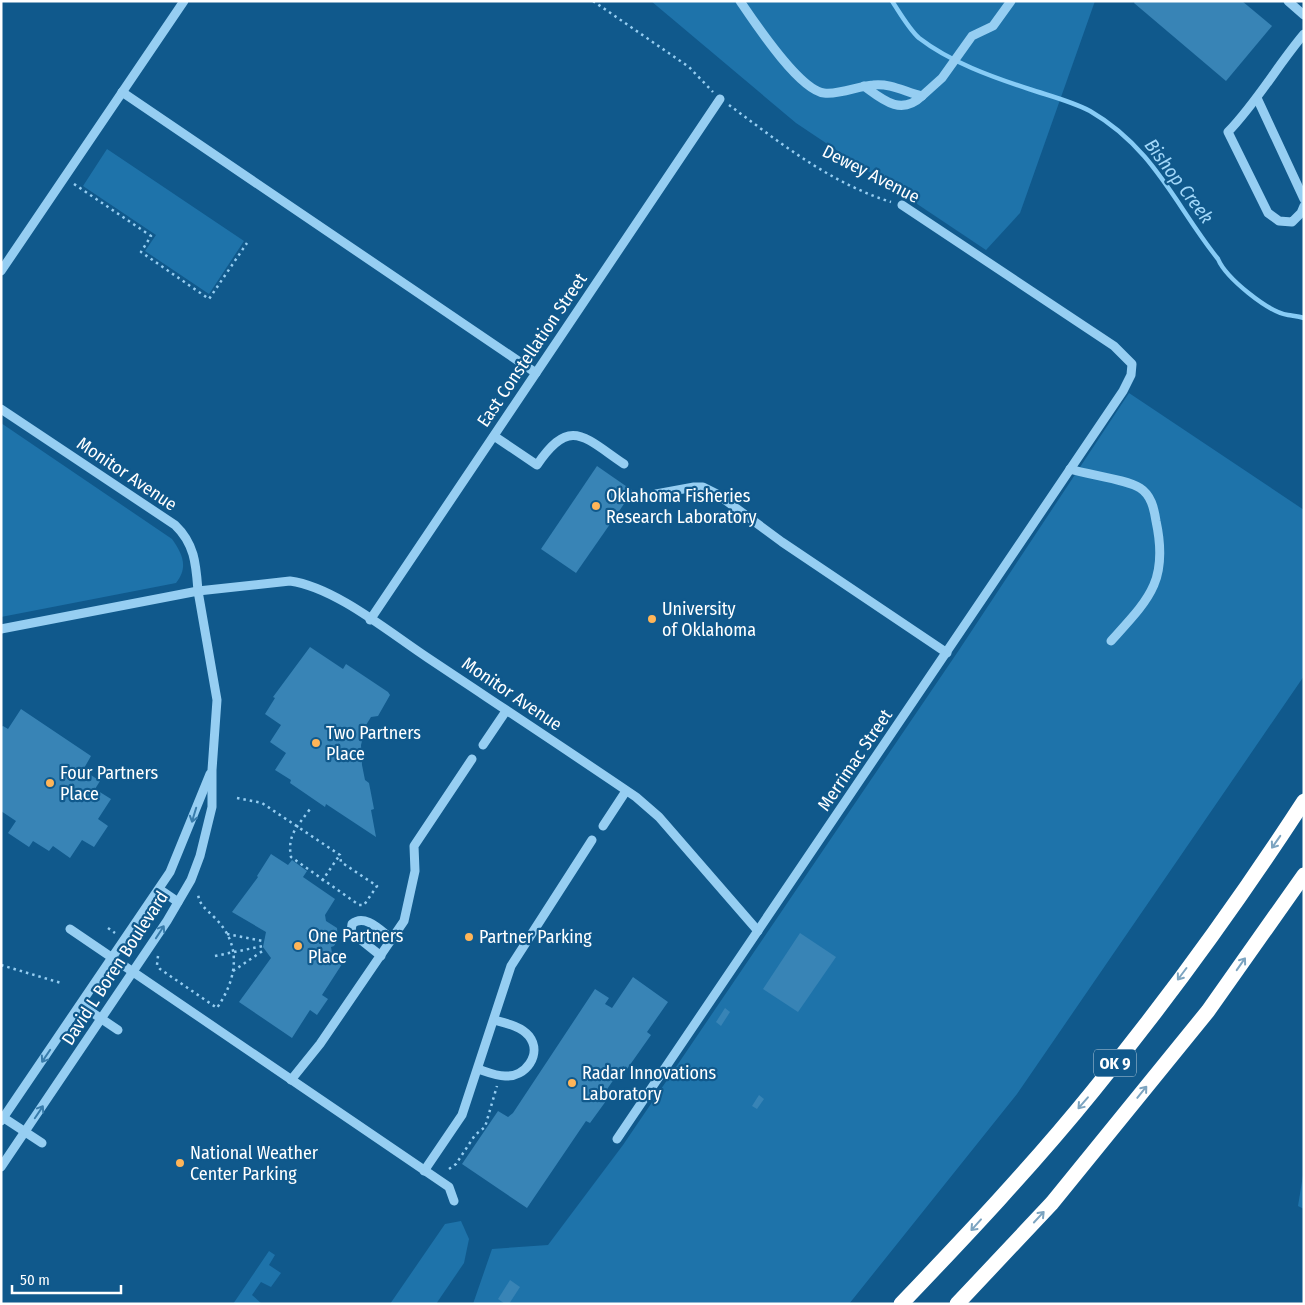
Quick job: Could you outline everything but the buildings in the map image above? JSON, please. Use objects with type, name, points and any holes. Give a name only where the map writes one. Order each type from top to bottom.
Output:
[{"type":"highway","name":"OK 9","points":[[900,1304],[972,1230],[1093,1092],[1187,968],[1304,801]]},
{"type":"highway","name":"OK 9","points":[[957,1304],[1052,1203],[1202,1018],[1304,875]]},
{"type":"street","points":[[1,272],[184,1]]},
{"type":"street","points":[[740,1],[788,66],[813,89],[825,93],[875,84],[896,87],[922,96]]},
{"type":"street","points":[[864,86],[881,99],[898,106],[908,105],[922,96],[942,78],[972,36],[993,26],[1011,1]]},
{"type":"street","points":[[1288,1],[1302,11]]},
{"type":"street","points":[[1304,34],[1252,107],[1228,132],[1268,213],[1279,221],[1292,222],[1302,214],[1304,206]]},
{"type":"street","points":[[122,92],[536,373]]},
{"type":"street","points":[[1257,98],[1304,199]]},
{"type":"street","name":"East Constellation Street","points":[[370,620],[720,99]]},
{"type":"street","name":"Dewey Avenue","points":[[902,205],[1092,330],[1128,358],[1133,370],[1118,398]]},
{"type":"street","name":"Merrimac Street","points":[[617,1139],[1118,398]]},
{"type":"street","name":"Monitor Avenue","points":[[1,408],[175,525],[185,534],[194,554],[198,591]]},
{"type":"street","points":[[494,436],[537,465],[550,446],[556,441],[565,436],[578,435],[624,464]]},
{"type":"street","points":[[1070,469],[1140,487],[1153,504],[1160,562],[1157,581],[1142,605],[1110,641]]},
{"type":"street","points":[[656,494],[694,487],[702,487],[717,494],[782,542],[947,653]]},
{"type":"street","name":"Monitor Avenue","points":[[1,629],[198,591],[290,581],[306,583],[370,620],[626,791],[659,817],[758,931]]},
{"type":"street","name":"David L Boren Boulevard","points":[[1,1167],[102,1020],[178,902],[191,880],[206,837],[212,807],[212,770],[217,700],[198,591]]},
{"type":"street","points":[[483,745],[506,711]]},
{"type":"street","points":[[291,1080],[320,1044],[404,921],[415,871],[414,846],[472,759]]},
{"type":"street","name":"David L Boren Boulevard","points":[[2,1118],[159,889],[182,848],[212,770]]},
{"type":"street","points":[[603,826],[626,791]]},
{"type":"street","points":[[424,1171],[462,1115],[511,966],[592,840]]},
{"type":"street","points":[[159,889],[178,902]]},
{"type":"street","points":[[381,956],[352,932],[352,924],[356,920],[364,919],[392,939]]},
{"type":"street","points":[[70,929],[449,1187],[454,1201]]},
{"type":"street","points":[[81,1005],[118,1030]]},
{"type":"street","points":[[478,1069],[505,1076],[513,1076],[522,1073],[532,1058],[534,1051],[529,1036],[518,1028],[494,1020]]},
{"type":"street","points":[[2,1118],[42,1143]]},
{"type":"path","name":"Dewey Avenue","points":[[593,1],[689,67],[720,99],[773,138],[824,171],[870,195],[902,205]]},
{"type":"path","points":[[65,178],[151,236],[140,252],[209,299],[247,243]]},
{"type":"path","points":[[238,798],[262,803],[297,827],[340,855],[341,862],[377,886],[364,906],[359,906],[291,857],[289,842],[297,827],[310,810]]},
{"type":"path","points":[[322,881],[340,855]]},
{"type":"path","points":[[157,965],[217,1008],[231,984],[233,952],[227,934],[200,902],[198,890]]},
{"type":"path","points":[[108,928],[116,934]]},
{"type":"path","points":[[227,934],[263,941]]},
{"type":"path","points":[[215,956],[263,946]]},
{"type":"path","points":[[233,971],[264,950]]},
{"type":"path","points":[[1,964],[61,983]]},
{"type":"path","points":[[449,1169],[456,1164],[475,1136],[483,1131],[497,1086]]},
{"type":"shaded area","points":[[651,1],[1095,1],[1020,213],[986,250],[796,123]]},
{"type":"shaded area","points":[[107,149],[244,241],[209,294],[145,251],[156,235],[83,186]]},
{"type":"shaded area","points":[[1129,393],[1304,510],[1304,676],[1017,1094],[849,1304],[473,1304],[492,1249],[548,1245],[623,1145],[959,650]]},
{"type":"shaded area","points":[[1,423],[172,539],[183,560],[182,571],[176,583],[1,617]]},
{"type":"shaded area","points":[[1304,1169],[1304,1209],[1298,1206]]},
{"type":"shaded area","points":[[461,1221],[469,1239],[464,1263],[436,1304],[390,1304],[445,1224]]},
{"type":"shaded area","points":[[269,1251],[275,1255],[269,1265],[281,1273],[271,1287],[261,1282],[252,1295],[262,1304],[233,1304]]},
{"type":"waterway","name":"Bishop Creek","points":[[892,1],[915,34],[931,47],[958,62],[986,74],[1075,104],[1090,111],[1112,126],[1131,142],[1147,160],[1222,267],[1238,284],[1270,308],[1280,313],[1304,318]]},
{"type":"place","name":"Oklahoma Fisheries Research Laboratory","points":[[596,506]]},
{"type":"place","name":"University of Oklahoma","points":[[652,619]]},
{"type":"place","name":"Two Partners Place","points":[[316,743]]},
{"type":"place","name":"Four Partners Place","points":[[50,783]]},
{"type":"place","name":"Partner Parking","points":[[469,937]]},
{"type":"place","name":"One Partners Place","points":[[298,946]]},
{"type":"place","name":"Radar Innovations Laboratory","points":[[572,1083]]},
{"type":"place","name":"National Weather Center Parking","points":[[180,1163]]}]
